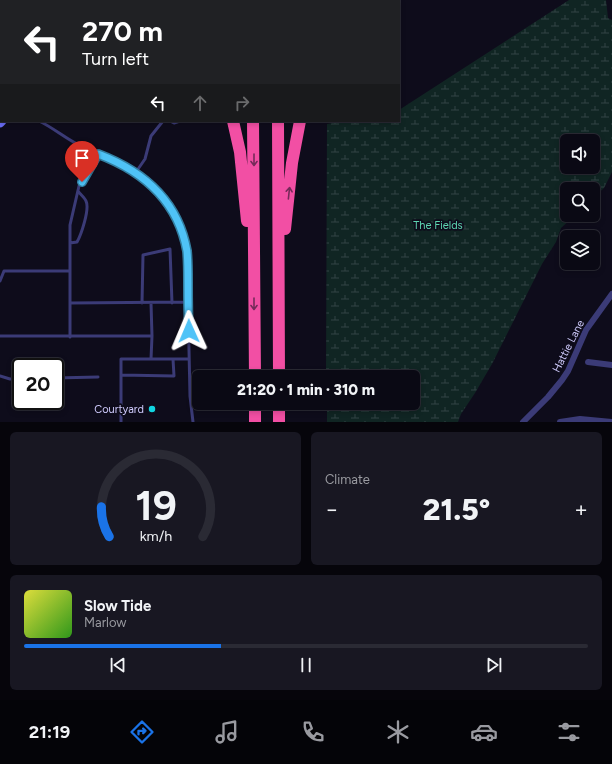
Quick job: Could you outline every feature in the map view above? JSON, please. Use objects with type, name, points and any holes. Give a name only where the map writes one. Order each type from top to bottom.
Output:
[{"type":"highway","points":[[233,122],[240,152],[254,280]]},
{"type":"highway","points":[[254,122],[255,370]]},
{"type":"highway","points":[[278,122],[279,370]]},
{"type":"highway","points":[[279,288],[292,163],[300,122]]},
{"type":"highway","points":[[255,410],[255,422]]},
{"type":"highway","points":[[279,410],[280,422]]},
{"type":"street","name":"Hattie Lane","points":[[523,422],[548,398],[562,380],[568,371],[586,330],[612,294]]},
{"type":"street","points":[[588,362],[612,365]]},
{"type":"street","points":[[560,422],[580,419],[612,422]]},
{"type":"lane","points":[[40,122],[76,144],[116,161],[136,172],[150,184],[172,211],[180,228],[185,244],[187,258],[190,396],[192,422]]},
{"type":"lane","points":[[136,172],[143,162],[153,133],[162,122]]},
{"type":"lane","points":[[70,337],[70,225],[78,191],[98,154]]},
{"type":"lane","points":[[70,244],[77,242],[79,238],[87,207],[86,201],[78,191]]},
{"type":"lane","points":[[142,303],[143,255],[170,249],[172,303]]},
{"type":"lane","points":[[0,281],[4,270],[70,271]]},
{"type":"lane","points":[[70,303],[188,302]]},
{"type":"lane","points":[[151,303],[151,359]]},
{"type":"lane","points":[[0,336],[152,336]]},
{"type":"lane","points":[[121,422],[121,359],[189,359]]},
{"type":"lane","points":[[121,375],[174,376],[173,359]]},
{"type":"lane","points":[[0,376],[12,379]]},
{"type":"lane","points":[[64,378],[98,378]]},
{"type":"green space","name":"The Fields","points":[[569,0],[606,0],[608,18],[612,20],[612,172],[604,188],[600,192],[600,182],[560,182],[560,222],[567,222],[561,228],[556,242],[542,264],[492,364],[461,414],[458,422],[327,422],[327,410],[420,410],[420,370],[326,370],[327,124],[338,122],[400,122],[400,109]]},
{"type":"place","name":"Courtyard","points":[[152,409]]},
{"type":"route","points":[[82,182],[98,154],[123,164],[143,178],[156,190],[167,204],[180,228],[186,250],[189,331]]}]
